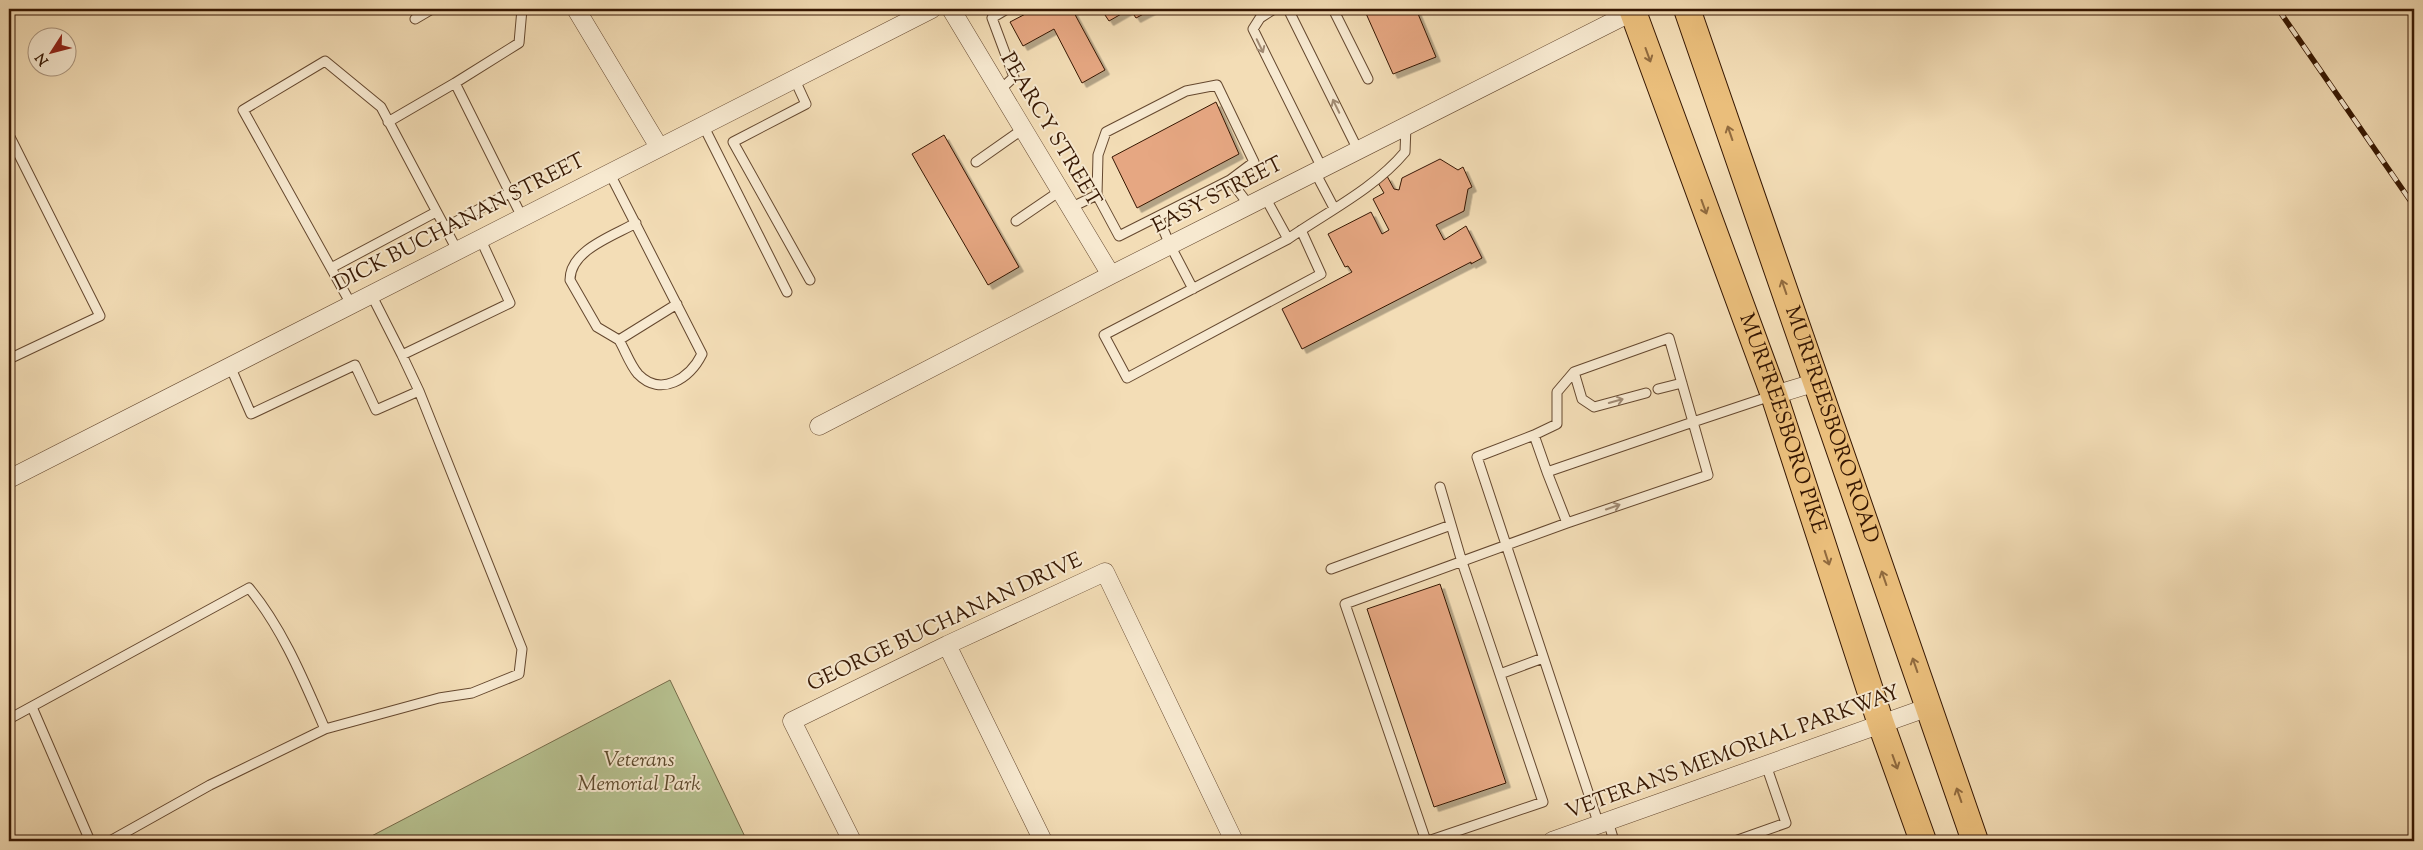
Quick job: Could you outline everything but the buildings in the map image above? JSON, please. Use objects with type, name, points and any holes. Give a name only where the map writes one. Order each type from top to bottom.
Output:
[{"type":"main road","name":"MURFREESBORO ROAD","points":[[1688,9],[1975,841]]},
{"type":"main road","name":"MURFREESBORO PIKE","points":[[1634,10],[1774,395],[1881,724],[1923,841]]},
{"type":"street","points":[[576,9],[659,147]]},
{"type":"street","name":"DICK BUCHANAN STREET","points":[[9,479],[522,216],[932,9]]},
{"type":"street","name":"PEARCY STREET","points":[[951,9],[1111,275]]},
{"type":"street","name":"EASY STREET","points":[[819,426],[1111,275],[1634,10]]},
{"type":"street","points":[[1774,395],[1817,382]]},
{"type":"street","name":"GEORGE BUCHANAN DRIVE","points":[[852,841],[792,721],[947,645],[1105,572],[1234,841]]},
{"type":"street","points":[[947,645],[1043,841]]},
{"type":"street","name":"VETERANS MEMORIAL PARKWAY","points":[[1552,841],[1929,707]]},
{"type":"lane","points":[[416,18],[432,9]]},
{"type":"lane","points":[[388,122],[519,43],[522,9]]},
{"type":"lane","points":[[1000,90],[1014,77],[992,18],[1007,9]]},
{"type":"lane","points":[[1274,9],[1260,18],[1253,29],[1319,170],[1334,208]]},
{"type":"lane","points":[[1288,9],[1358,150]]},
{"type":"lane","points":[[1333,9],[1368,79]]},
{"type":"lane","points":[[351,304],[243,110],[326,61],[380,107],[457,250]]},
{"type":"lane","points":[[794,78],[806,104],[733,142],[810,280]]},
{"type":"lane","points":[[455,83],[522,216]]},
{"type":"lane","points":[[1217,85],[1254,162],[1230,180],[1119,236],[1097,195],[1098,155],[1106,132],[1186,91],[1217,85]]},
{"type":"lane","points":[[703,125],[787,292]]},
{"type":"lane","points":[[1301,230],[1321,274],[1126,378],[1104,335],[1288,239],[1301,230],[1390,170],[1406,152],[1406,126]]},
{"type":"lane","points":[[976,162],[1023,129]]},
{"type":"lane","points":[[9,135],[100,316],[9,359]]},
{"type":"lane","points":[[610,172],[636,223],[677,304],[702,354],[695,367],[682,378],[665,385],[651,385],[637,373],[619,340],[597,327],[570,280],[570,272],[581,255],[636,223]]},
{"type":"lane","points":[[1230,180],[1250,205]]},
{"type":"lane","points":[[1016,221],[1060,191]]},
{"type":"lane","points":[[444,228],[511,192]]},
{"type":"lane","points":[[1070,208],[1097,195]]},
{"type":"lane","points":[[1265,197],[1288,239]]},
{"type":"lane","points":[[331,268],[436,212]]},
{"type":"lane","points":[[1158,217],[1193,289]]},
{"type":"lane","points":[[402,354],[510,302],[480,238]]},
{"type":"lane","points":[[110,841],[210,785],[325,730],[439,698],[472,693],[519,674],[522,649],[419,391],[371,294]]},
{"type":"lane","points":[[619,340],[677,304]]},
{"type":"lane","points":[[1440,487],[1462,562],[1543,802],[1427,841],[1345,604],[1462,562],[1506,546],[1567,523],[1708,475],[1669,338],[1574,372],[1557,392],[1557,424],[1477,457],[1506,546],[1543,658],[1603,823],[1614,841]]},
{"type":"lane","points":[[230,366],[251,414],[355,365],[376,410],[419,391]]},
{"type":"lane","points":[[1574,372],[1582,399],[1594,407],[1646,393]]},
{"type":"lane","points":[[1658,389],[1682,383]]},
{"type":"lane","points":[[1547,472],[1774,395]]},
{"type":"lane","points":[[1534,435],[1567,523]]},
{"type":"lane","points":[[1331,569],[1451,525]]},
{"type":"lane","points":[[9,718],[248,588],[264,606],[299,670],[325,730]]},
{"type":"lane","points":[[1500,674],[1543,658]]},
{"type":"lane","points":[[32,707],[90,841]]},
{"type":"lane","points":[[1735,841],[1786,823],[1766,765]]},
{"type":"green space","name":"Veterans Memorial Park","points":[[670,680],[747,841],[362,841]]},
{"type":"railway","points":[[2278,9],[2414,206]]}]
